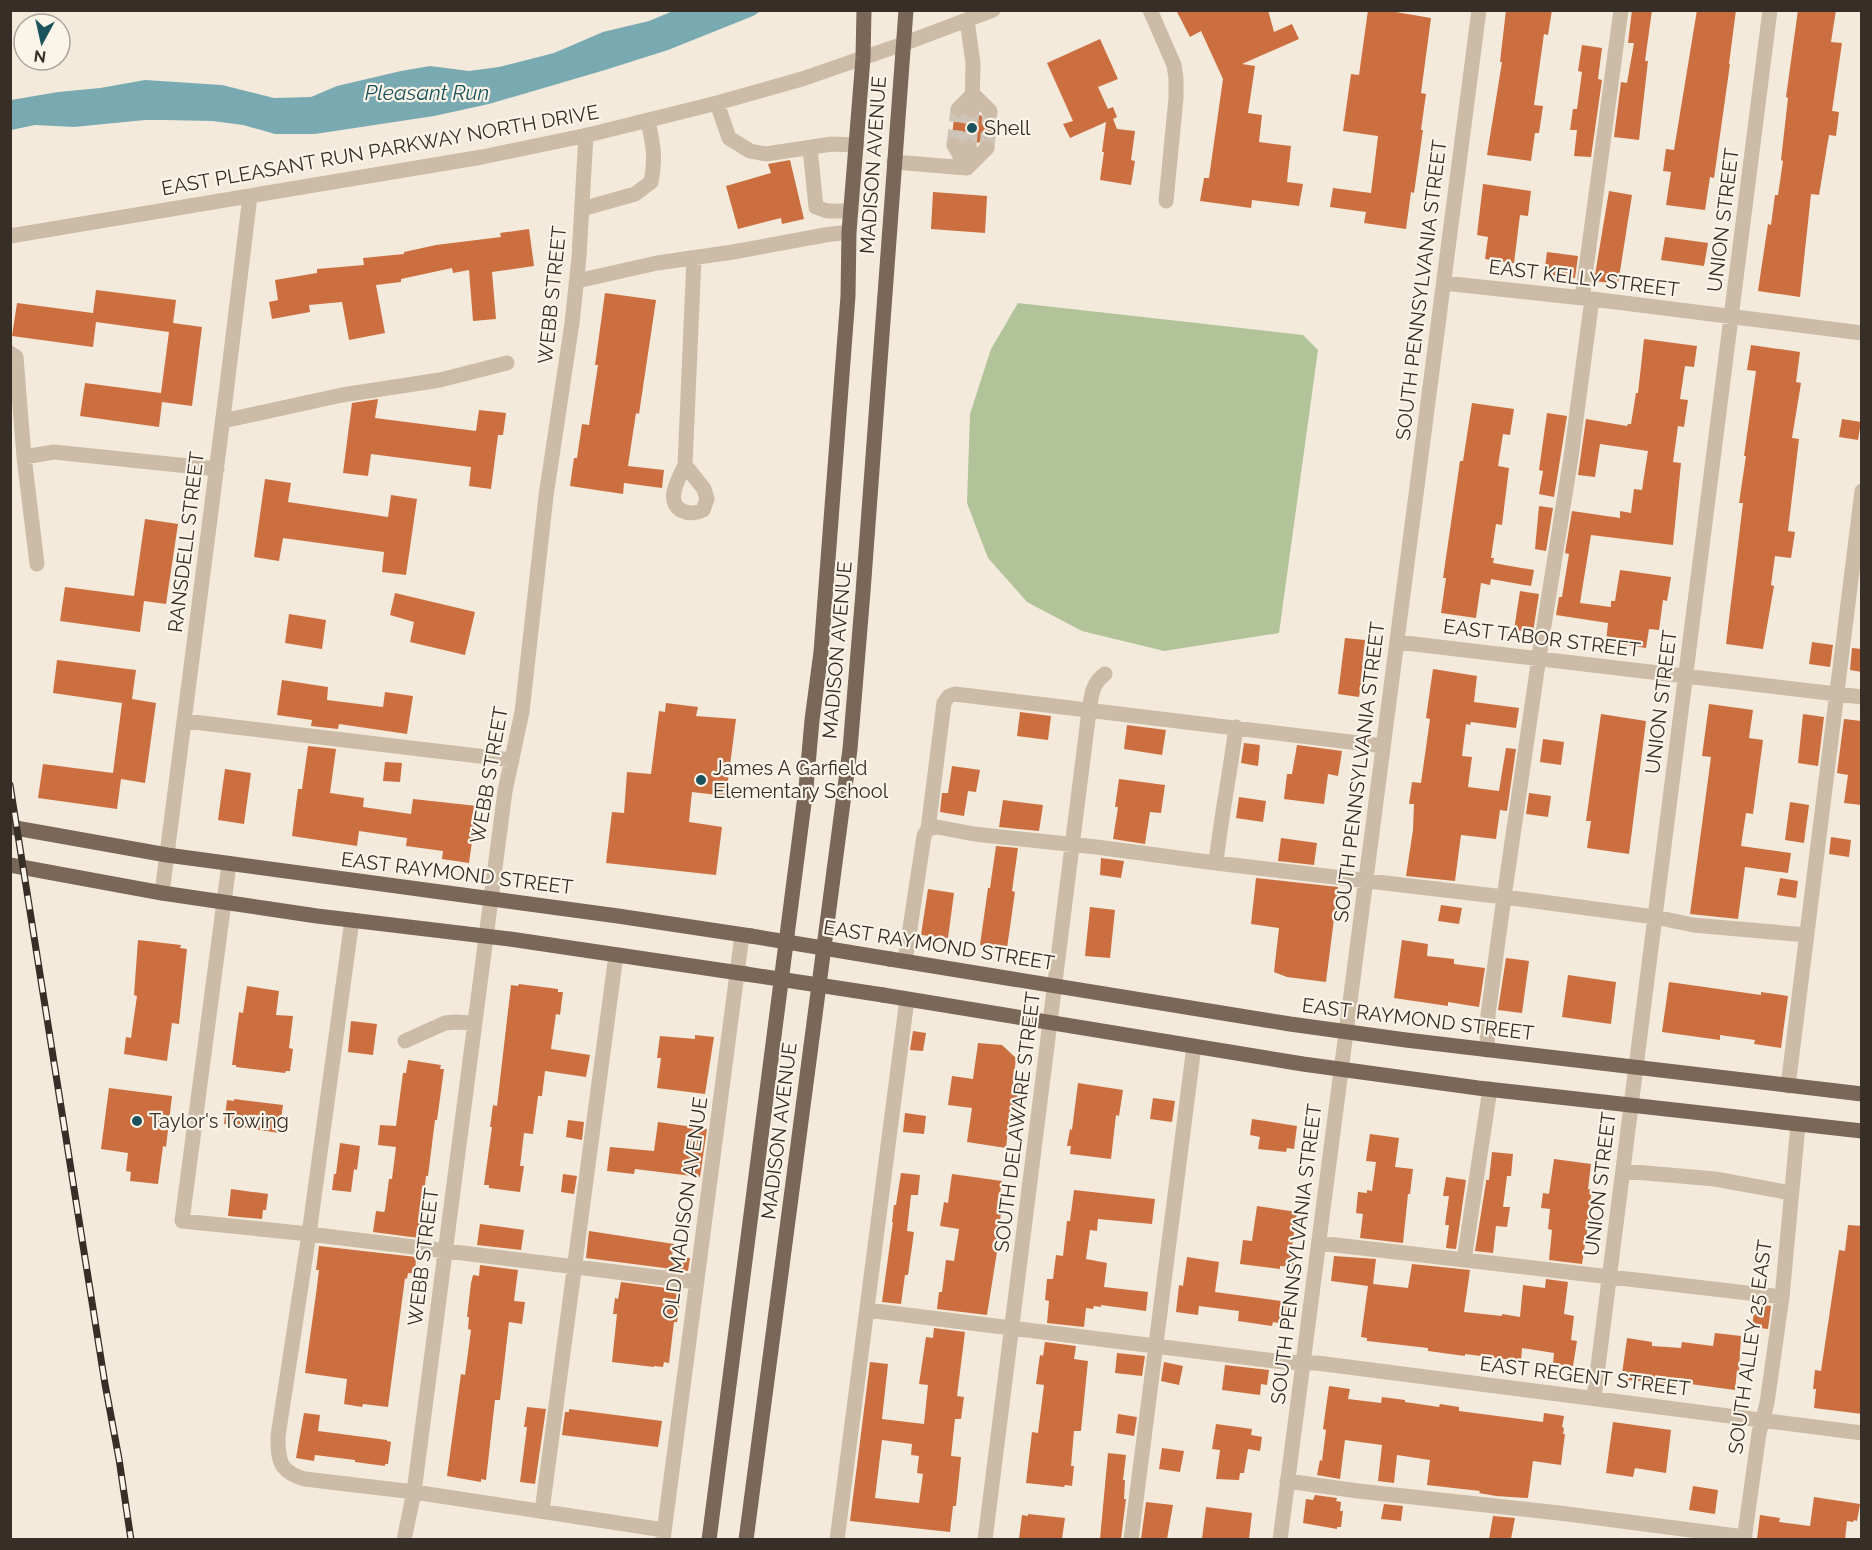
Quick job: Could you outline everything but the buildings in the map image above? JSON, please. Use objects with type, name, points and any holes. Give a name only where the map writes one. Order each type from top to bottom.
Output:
[{"type":"main road","name":"MADISON AVENUE","points":[[709,1539],[805,799],[821,652],[848,296],[849,232],[863,58],[864,10]]},
{"type":"main road","name":"MADISON AVENUE","points":[[746,1539],[850,748],[906,10]]},
{"type":"main road","name":"EAST RAYMOND STREET","points":[[10,827],[167,855],[746,935],[1346,1031],[1862,1094]]},
{"type":"main road","points":[[10,865],[162,893],[616,955],[883,995],[1341,1069],[1490,1089],[1862,1131]]},
{"type":"street","name":"EAST PLEASANT RUN PARKWAY NORTH DRIVE","points":[[10,236],[482,157],[648,121],[802,79],[993,10]]},
{"type":"street","points":[[1150,10],[1174,64],[1176,78],[1166,201]]},
{"type":"street","name":"SOUTH PENNSYLVANIA STREET","points":[[1280,1539],[1479,10]]},
{"type":"street","points":[[1487,1050],[1488,1015],[1504,897],[1570,457],[1621,10]]},
{"type":"street","name":"UNION STREET","points":[[1594,1398],[1770,10]]},
{"type":"street","points":[[967,20],[973,63],[968,104],[990,111]]},
{"type":"street","points":[[717,103],[729,138],[750,151],[766,154],[832,144],[857,145]]},
{"type":"street","points":[[582,209],[636,194],[651,182],[655,156],[648,121]]},
{"type":"street","name":"WEBB STREET","points":[[404,1539],[414,1492],[505,790],[522,712],[546,496],[570,344],[577,281],[586,135]]},
{"type":"street","points":[[962,146],[967,168]]},
{"type":"street","points":[[810,148],[816,207],[827,211],[851,211]]},
{"type":"street","points":[[894,162],[967,168],[987,148]]},
{"type":"street","name":"RANSDELL STREET","points":[[162,893],[250,196]]},
{"type":"street","points":[[577,281],[657,263],[849,232]]},
{"type":"street","points":[[685,465],[694,258]]},
{"type":"street","name":"EAST KELLY STREET","points":[[1444,283],[1862,333]]},
{"type":"street","points":[[10,352],[15,357],[37,564]]},
{"type":"street","points":[[223,421],[342,395],[440,380],[507,363]]},
{"type":"street","points":[[24,457],[54,452],[217,469]]},
{"type":"street","points":[[1788,1086],[1862,491]]},
{"type":"street","name":"EAST TABOR STREET","points":[[1397,642],[1862,697]]},
{"type":"street","name":"SOUTH DELAWARE STREET","points":[[985,1539],[1089,710],[1097,679],[1104,674]]},
{"type":"street","points":[[898,960],[924,836],[928,829],[944,703],[949,696],[955,693],[1383,746]]},
{"type":"street","points":[[184,721],[512,760]]},
{"type":"street","points":[[1216,863],[1236,727]]},
{"type":"street","points":[[928,829],[937,827],[974,834],[1504,897],[1655,916],[1693,925],[1807,935]]},
{"type":"street","points":[[229,864],[182,1221],[309,1234],[697,1282]]},
{"type":"street","points":[[352,920],[309,1234],[278,1436],[281,1466],[294,1476],[305,1479],[542,1511],[663,1535]]},
{"type":"street","name":"OLD MADISON AVENUE","points":[[663,1535],[746,935]]},
{"type":"street","points":[[542,1511],[616,955]]},
{"type":"street","points":[[837,1539],[907,999]]},
{"type":"street","points":[[405,1041],[445,1023],[474,1023]]},
{"type":"street","points":[[1131,1539],[1194,1046]]},
{"type":"street","points":[[1464,1260],[1490,1089]]},
{"type":"street","name":"SOUTH ALLEY 25 EAST","points":[[1744,1538],[1782,1298],[1798,1125]]},
{"type":"street","points":[[1623,1171],[1715,1179],[1791,1193]]},
{"type":"street","points":[[1318,1243],[1782,1298]]},
{"type":"street","name":"EAST REGENT STREET","points":[[867,1310],[1284,1362],[1303,1361],[1862,1432]]},
{"type":"street","points":[[1287,1481],[1559,1513],[1744,1538]]},
{"type":"green space","points":[[1018,303],[1303,335],[1318,350],[1279,633],[1164,651],[1082,631],[1027,602],[988,558],[967,503],[970,414],[991,349]]},
{"type":"water","name":"Pleasant Run","points":[[673,11],[761,11],[668,50],[489,104],[434,116],[315,134],[275,134],[243,125],[212,121],[164,120],[74,127],[35,125],[11,130],[11,100],[145,80],[222,85],[274,98],[311,97],[337,86],[430,66],[469,71],[499,67],[554,53],[603,32],[649,21]]},
{"type":"tunnel","points":[[954,145],[958,109]]},
{"type":"tunnel","points":[[969,147],[972,110]]},
{"type":"tunnel","points":[[987,148],[990,111]]},
{"type":"railway","points":[[10,785],[131,1540]]},
{"type":"place","name":"Shell","points":[[972,128]]},
{"type":"place","name":"James A Garfield Elementary School","points":[[701,780]]},
{"type":"place","name":"Taylor's Towing","points":[[137,1121]]}]
